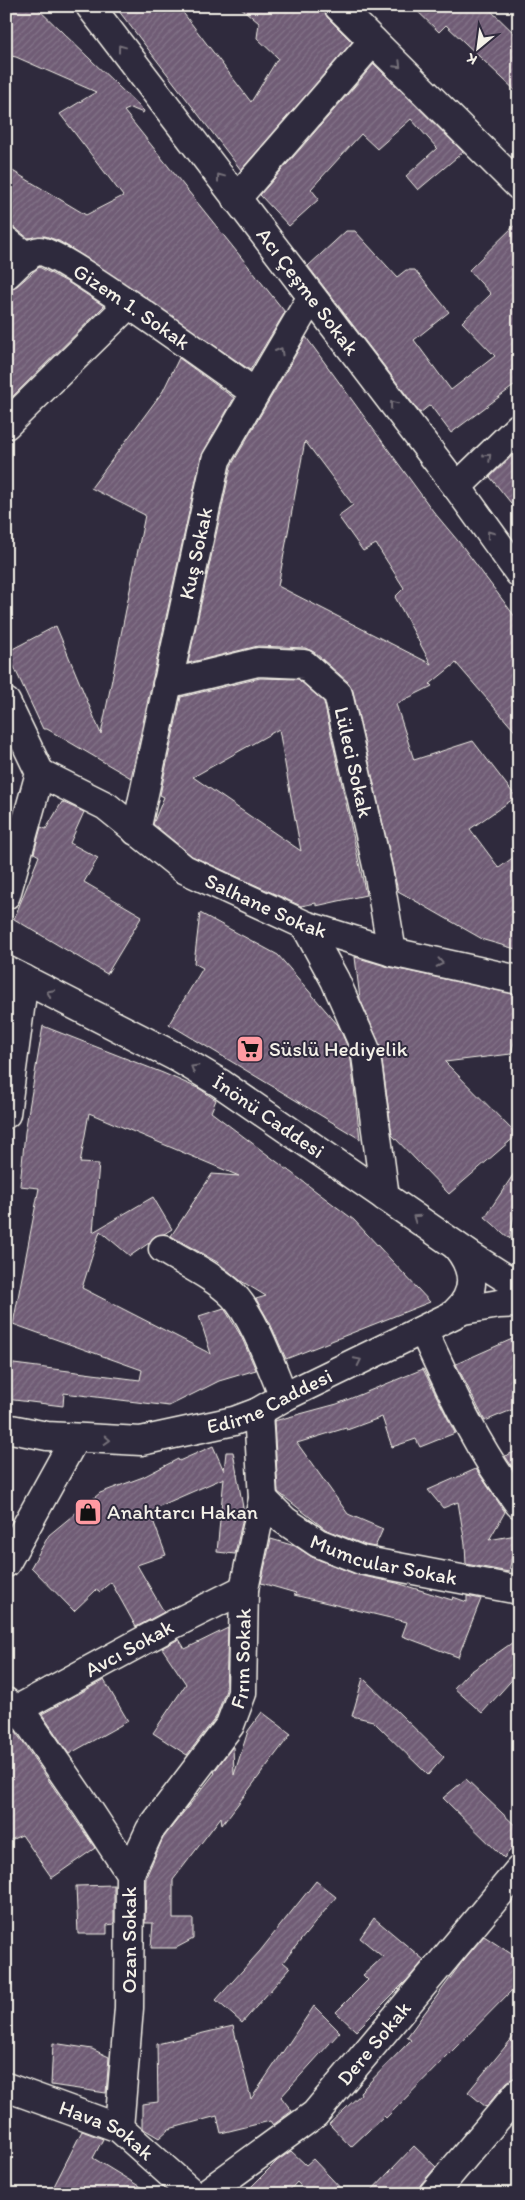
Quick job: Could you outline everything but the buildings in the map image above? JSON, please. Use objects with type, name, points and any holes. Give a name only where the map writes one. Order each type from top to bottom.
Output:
[{"type":"street","points":[[338,6],[519,186]]},
{"type":"street","name":"Acı Çeşme Sokak","points":[[85,8],[236,199],[457,487],[519,573]]},
{"type":"street","points":[[236,199],[374,41]]},
{"type":"street","name":"Gizem 1. Sokak","points":[[6,275],[16,249],[52,254],[85,274],[255,393]]},
{"type":"street","name":"Kuş Sokak","points":[[136,831],[216,460],[311,298]]},
{"type":"street","points":[[6,425],[128,305]]},
{"type":"street","points":[[457,487],[519,427]]},
{"type":"street","name":"Lüleci Sokak","points":[[168,684],[258,662],[304,664],[338,694],[378,870],[392,952]]},
{"type":"street","points":[[6,702],[40,773],[6,895]]},
{"type":"street","name":"Salhane Sokak","points":[[40,773],[106,806],[184,869],[305,925],[392,952],[519,980]]},
{"type":"street","points":[[305,925],[335,980],[365,1048],[385,1197]]},
{"type":"street","points":[[6,1114],[15,975]]},
{"type":"street","name":"İnönü Caddesi","points":[[15,975],[178,1058],[220,1083],[456,1246],[497,1272],[519,1282]]},
{"type":"street","points":[[456,1246],[468,1263],[472,1281],[468,1298],[456,1312]]},
{"type":"street","points":[[162,1249],[221,1285],[240,1304],[249,1317],[284,1397]]},
{"type":"street","name":"Edirne Caddesi","points":[[6,1428],[47,1436],[141,1442],[234,1422],[258,1412],[284,1397],[423,1330],[456,1312],[472,1308],[519,1303]]},
{"type":"street","points":[[423,1330],[467,1425],[494,1471],[519,1504]]},
{"type":"street","name":"Fırın Sokak","points":[[130,1874],[150,1830],[230,1726],[242,1693],[244,1589],[263,1499],[258,1412]]},
{"type":"street","points":[[6,1563],[75,1438]]},
{"type":"street","name":"Mumcular Sokak","points":[[263,1499],[284,1520],[318,1542],[362,1560],[519,1590]]},
{"type":"street","name":"Avcı Sokak","points":[[11,1706],[244,1589]]},
{"type":"street","name":"Ozan Sokak","points":[[11,1706],[27,1720],[88,1808],[130,1874],[129,2008],[119,2128]]},
{"type":"street","name":"Dere Sokak","points":[[205,2194],[315,2114],[519,1870]]},
{"type":"street","name":"Hava Sokak","points":[[6,2087],[119,2128],[194,2194]]},
{"type":"street","points":[[433,2194],[519,2092]]},
{"type":"place","name":"Süslü Hediyelik","points":[[250,1049]]},
{"type":"place","name":"Anahtarcı Hakan","points":[[88,1512]]}]
